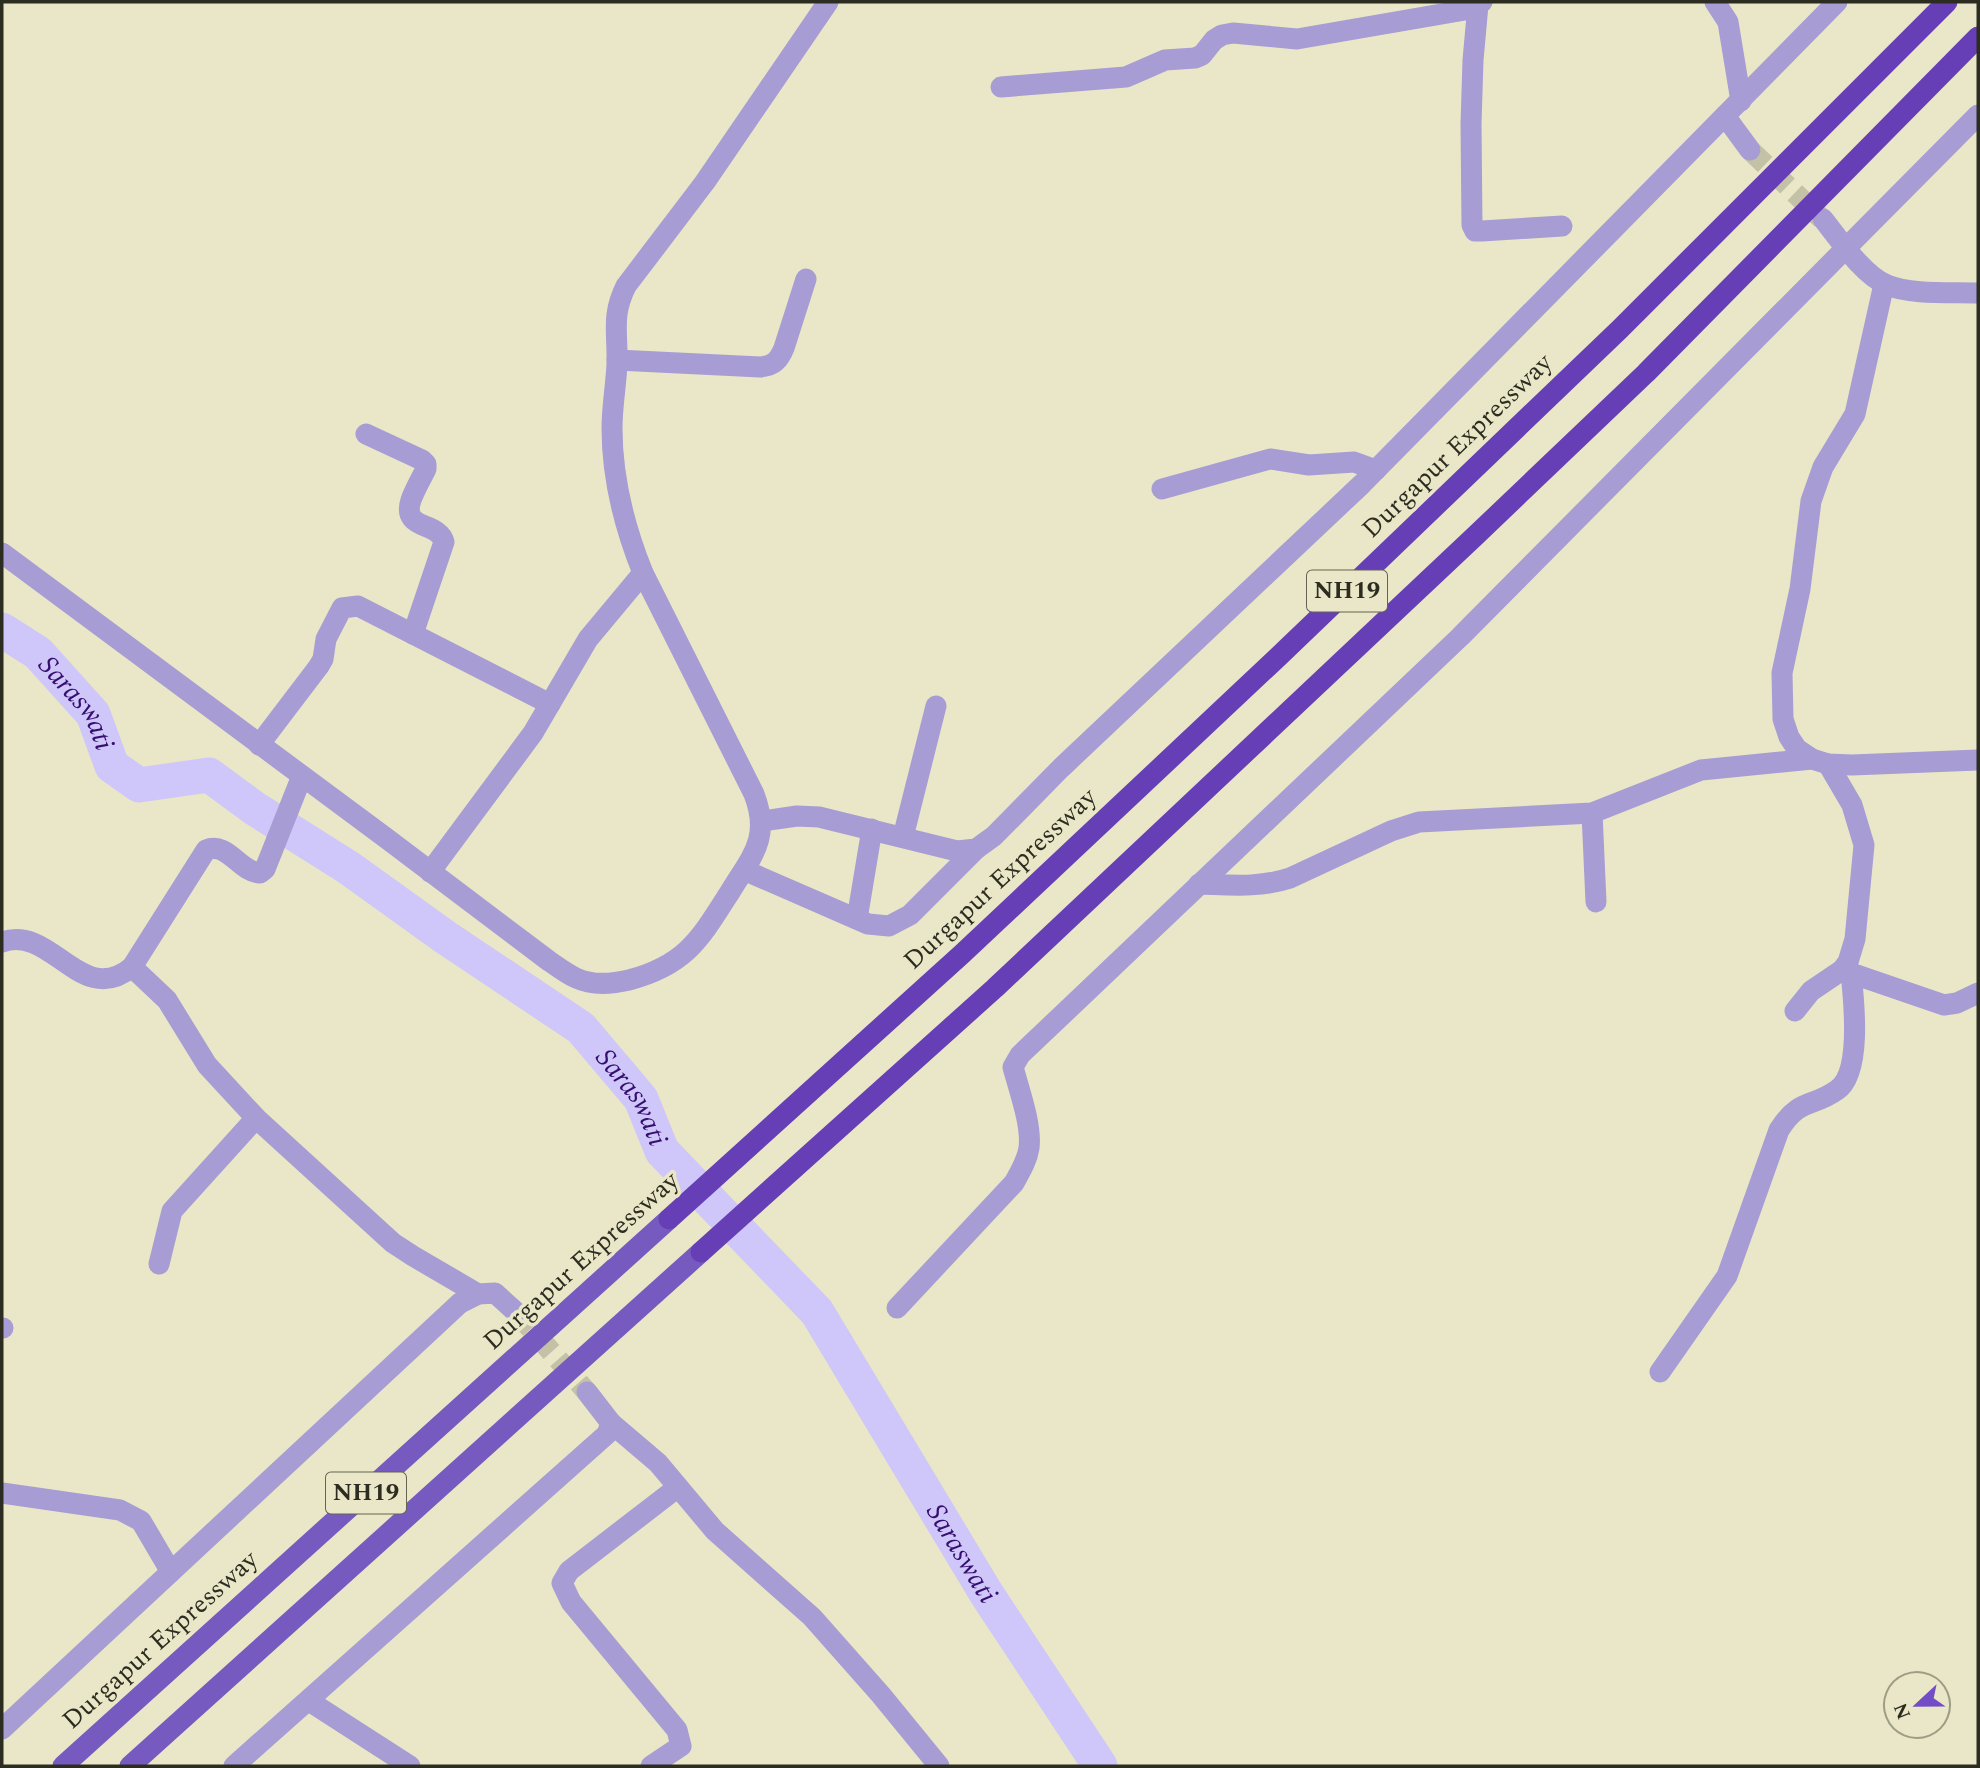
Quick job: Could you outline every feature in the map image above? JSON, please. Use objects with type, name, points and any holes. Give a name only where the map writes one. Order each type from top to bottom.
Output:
[{"type":"highway","name":"Durgapur Expressway","points":[[669,1219],[962,954],[1386,554],[1620,329],[1947,2]]},
{"type":"highway","name":"NH19","points":[[701,1252],[1006,979],[1579,437],[1656,363],[1978,37]]},
{"type":"main road","name":"Durgapur Expressway","points":[[63,1766],[669,1219]]},
{"type":"main road","name":"NH19","points":[[130,1766],[701,1252]]},
{"type":"street","points":[[2,553],[259,745],[300,781],[567,973],[596,984],[614,984],[671,965],[704,934],[757,849],[762,821],[754,794],[629,540],[615,481],[612,425],[618,301],[626,286],[705,182],[828,2]]},
{"type":"street","points":[[1715,2],[1728,22],[1741,101]]},
{"type":"street","points":[[744,870],[878,926],[898,922],[909,915],[1376,470],[1837,2]]},
{"type":"street","points":[[1001,87],[1126,77],[1165,61],[1195,58],[1202,55],[1214,40],[1233,33],[1297,39],[1465,10],[1480,4],[1473,60],[1472,225],[1475,231],[1562,226]]},
{"type":"street","points":[[897,1308],[1014,1184],[1024,1166],[1029,1148],[1029,1133],[1013,1067],[1020,1055],[1460,637],[1978,115]]},
{"type":"street","points":[[1725,116],[1750,150]]},
{"type":"street","points":[[1823,219],[1871,274],[1884,284],[1924,291],[1978,293]]},
{"type":"street","points":[[617,360],[760,367],[774,364],[784,348],[806,279]]},
{"type":"street","points":[[1660,1372],[1727,1276],[1779,1130],[1787,1117],[1798,1107],[1837,1090],[1845,1083],[1850,1070],[1854,1030],[1847,972],[1855,939],[1864,845],[1852,806],[1820,761],[1797,749],[1789,737],[1782,710],[1782,673],[1800,589],[1811,502],[1823,467],[1855,414],[1884,284]]},
{"type":"street","points":[[366,434],[426,464],[411,501],[410,512],[417,524],[439,531],[443,537],[444,542],[412,634]]},
{"type":"street","points":[[1162,489],[1270,459],[1309,465],[1354,462],[1376,470]]},
{"type":"street","points":[[430,872],[519,753],[588,639],[643,573]]},
{"type":"street","points":[[259,745],[319,666],[323,659],[326,639],[342,608],[358,606],[550,704]]},
{"type":"street","points":[[903,836],[936,706]]},
{"type":"street","points":[[1199,884],[1273,884],[1391,831],[1419,822],[1592,813],[1701,770],[1820,761],[1852,765],[1978,760]]},
{"type":"street","points":[[2,942],[32,942],[55,954],[71,968],[95,978],[116,976],[132,967],[206,849],[213,846],[222,849],[252,873],[260,873],[268,863],[300,781]]},
{"type":"street","points":[[1592,813],[1596,902]]},
{"type":"street","points":[[762,821],[797,816],[819,817],[903,836],[939,848],[957,851],[976,849]]},
{"type":"street","points":[[857,919],[872,829]]},
{"type":"street","points":[[132,967],[167,1000],[207,1065],[256,1118],[393,1242],[478,1294]]},
{"type":"street","points":[[1795,1011],[1811,992],[1847,972],[1944,1005],[1957,1003],[1978,993]]},
{"type":"street","points":[[159,1264],[172,1212],[256,1118]]},
{"type":"street","points":[[2,1729],[460,1303],[478,1294],[495,1293],[517,1313]]},
{"type":"street","points":[[587,1392],[611,1423],[658,1463],[715,1531],[812,1617],[939,1766]]},
{"type":"street","points":[[234,1766],[607,1433],[611,1423]]},
{"type":"street","points":[[651,1766],[681,1746],[677,1730],[571,1602],[562,1583],[569,1571],[678,1487]]},
{"type":"street","points":[[2,1493],[120,1510],[141,1521],[170,1572]]},
{"type":"street","points":[[309,1701],[410,1766]]},
{"type":"waterway","name":"Saraswati","points":[[2,630],[38,653],[93,714],[112,766],[139,785],[209,775],[581,1028],[641,1099],[662,1151],[817,1312],[986,1593],[1100,1766]]},
{"type":"tunnel","points":[[1750,150],[1822,219]]},
{"type":"tunnel","points":[[517,1313],[587,1392]]}]
